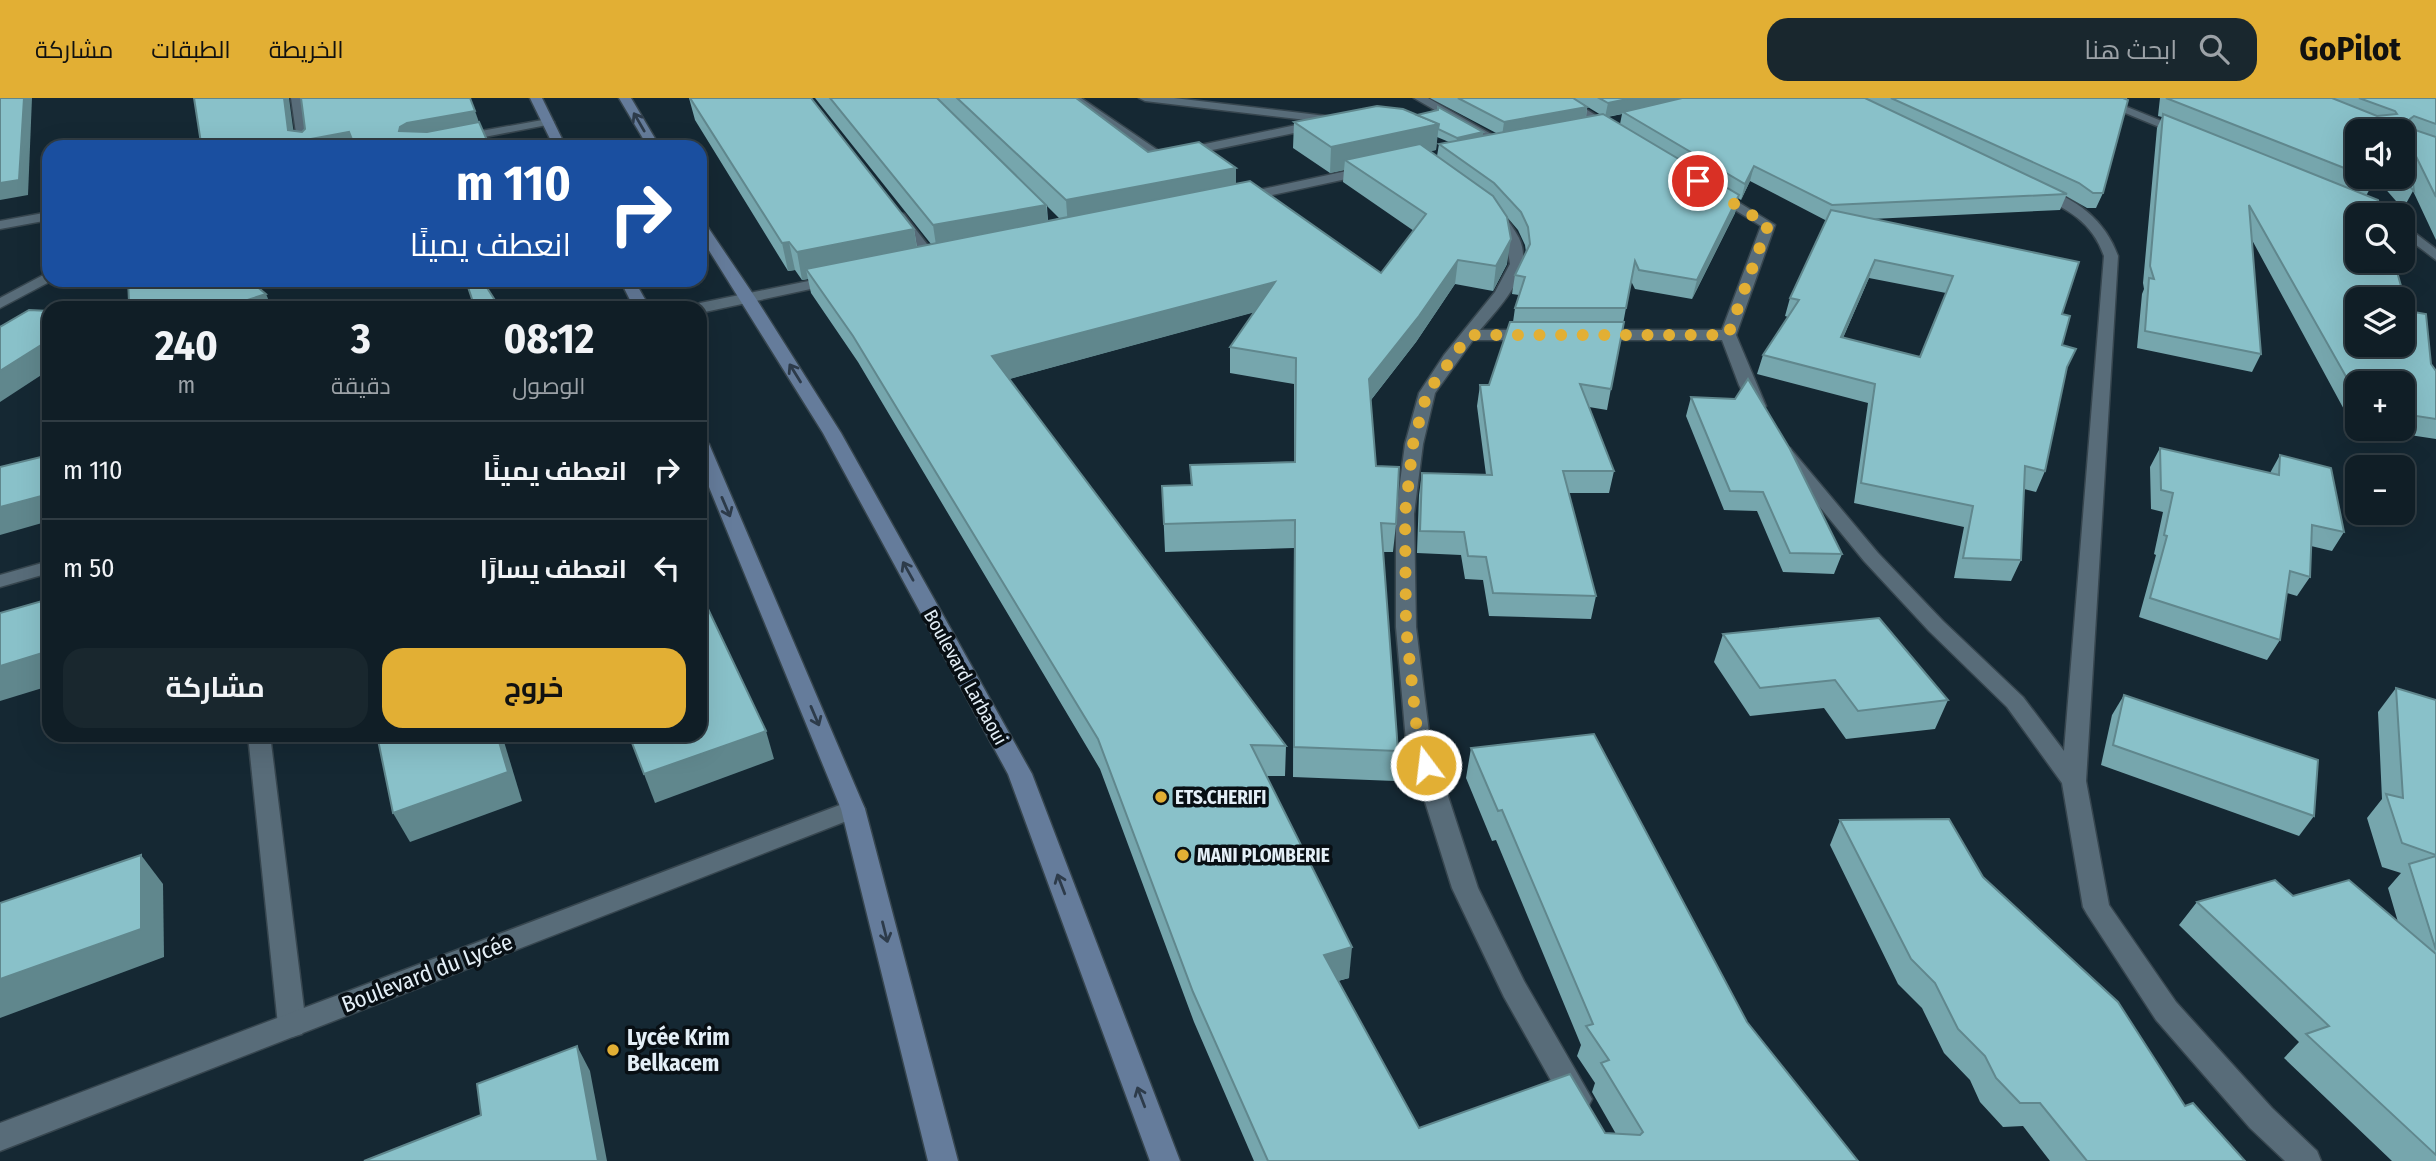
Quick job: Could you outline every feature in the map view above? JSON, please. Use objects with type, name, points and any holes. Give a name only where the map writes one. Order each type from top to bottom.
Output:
[{"type":"main road","points":[[536,98],[557,140]]},
{"type":"main road","points":[[625,98],[649,140]]},
{"type":"main road","name":"Boulevard Larbaoui","points":[[707,236],[832,433],[1020,774],[1165,1161]]},
{"type":"main road","points":[[707,461],[853,809],[943,1161]]},
{"type":"street","points":[[297,98],[303,140]]},
{"type":"street","points":[[1074,98],[1160,156],[1337,120]]},
{"type":"street","points":[[1145,98],[1351,122]]},
{"type":"street","points":[[1420,98],[1507,142],[1478,147]]},
{"type":"street","points":[[1560,98],[1627,138]]},
{"type":"street","points":[[2095,98],[2194,137]]},
{"type":"street","points":[[1578,129],[1630,118]]},
{"type":"street","points":[[452,140],[548,122]]},
{"type":"street","points":[[1228,201],[1382,167]]},
{"type":"street","points":[[2016,180],[2088,216],[2100,229],[2111,256],[2074,781],[2096,907],[2166,1012],[2261,1118],[2306,1161]]},
{"type":"street","points":[[1698,181],[1768,225],[1728,335],[1746,385],[1765,419]]},
{"type":"street","points":[[1475,198],[1497,214],[1508,231],[1513,240],[1517,264],[1502,293],[1427,393],[1413,444],[1405,514],[1406,627],[1418,741],[1465,888],[1514,989],[1588,1117]]},
{"type":"street","points":[[890,206],[931,260]]},
{"type":"street","points":[[0,225],[42,216]]},
{"type":"street","points":[[2415,238],[2436,256]]},
{"type":"street","points":[[707,306],[853,276]]},
{"type":"street","points":[[0,304],[42,280]]},
{"type":"street","points":[[1469,335],[1550,335]]},
{"type":"street","points":[[1578,335],[1728,335]]},
{"type":"street","points":[[1778,441],[1871,557],[1936,626],[2015,702],[2074,781]]},
{"type":"street","points":[[0,581],[42,569]]},
{"type":"street","points":[[260,742],[292,1025]]},
{"type":"street","name":"Boulevard du Lycée","points":[[0,1137],[853,809]]},
{"type":"building","points":[[0,98],[24,98],[19,180],[0,183]]},
{"type":"building","points":[[194,98],[284,98],[288,130],[302,132],[305,129],[301,98],[470,98],[475,111],[407,123],[400,127],[399,131],[427,132],[479,122],[487,140],[352,140],[349,132],[306,140],[201,140]]},
{"type":"building","points":[[690,98],[811,98],[914,229],[797,252],[789,242],[782,243]]},
{"type":"building","points":[[830,98],[937,98],[1046,205],[933,225]]},
{"type":"building","points":[[957,98],[1076,98],[1148,152],[1199,142],[1236,168],[1066,200]]},
{"type":"building","points":[[1458,98],[1573,98],[1587,107],[1504,122]]},
{"type":"building","points":[[1599,98],[1632,98],[1608,103]]},
{"type":"building","points":[[1682,98],[1865,98],[2067,194],[1832,205],[1754,166],[1745,184],[1623,112]]},
{"type":"building","points":[[1891,98],[2128,100],[2103,193],[2093,193],[2079,183]]},
{"type":"building","points":[[2166,98],[2332,98],[2377,116],[2397,114],[2359,98],[2436,98],[2436,124],[2414,116],[2410,119],[2345,119],[2345,168]]},
{"type":"building","points":[[1377,106],[1403,109],[1439,124],[1331,147],[1294,122]]},
{"type":"building","points":[[1438,107],[1483,132],[1457,138],[1438,129],[1439,124],[1417,115],[1438,110]]},
{"type":"building","points":[[1603,114],[1739,195],[1697,280],[1639,270],[1635,261],[1626,308],[1515,308],[1525,277],[1515,275],[1530,244],[1528,227],[1521,212],[1494,183],[1439,144]]},
{"type":"building","points":[[2163,114],[2378,200],[2379,203],[2345,203],[2345,273],[2397,273],[2401,287],[2345,287],[2345,357],[2415,357],[2415,312],[2426,314],[2431,364],[2436,371],[2436,419],[2415,416],[2415,371],[2345,371],[2345,375],[2249,205],[2261,354],[2145,331],[2149,278],[2154,279],[2150,266]]},
{"type":"building","points":[[2415,130],[2436,137],[2436,197],[2415,154]]},
{"type":"building","points":[[1420,144],[1493,196],[1507,217],[1511,239],[1496,266],[1458,260],[1419,316],[1369,379],[1376,466],[1399,467],[1396,524],[1381,523],[1398,751],[1294,747],[1295,520],[1164,524],[1162,486],[1192,485],[1190,465],[1295,462],[1296,358],[1230,347],[1275,282],[992,356],[1286,746],[1251,745],[1352,947],[1324,955],[1419,1128],[1570,1074],[1605,1133],[1640,1135],[1643,1132],[1601,1063],[1609,1060],[1586,1026],[1593,1024],[1502,810],[1498,811],[1471,748],[1594,734],[1747,1022],[1858,1161],[1268,1161],[1193,992],[1098,739],[853,336],[806,269],[1250,181],[1381,273],[1426,214],[1345,160]]},
{"type":"building","points":[[1831,210],[2079,262],[2062,314],[2070,316],[2062,345],[2076,349],[2067,367],[2045,471],[2025,466],[2021,560],[1963,558],[1973,506],[1861,483],[1875,384],[1763,355],[1799,300],[1790,298]],"holes":[[[1875,260],[1953,276],[1920,357],[1841,337]]]},
{"type":"building","points":[[128,287],[258,287],[266,294],[244,301],[129,301]]},
{"type":"building","points":[[468,287],[486,287],[496,301],[473,301]]},
{"type":"building","points":[[29,310],[42,311],[42,344],[0,371],[0,327]]},
{"type":"building","points":[[1510,322],[1624,322],[1611,389],[1580,384],[1614,471],[1563,471],[1596,596],[1493,593],[1486,557],[1468,556],[1464,532],[1420,531],[1422,473],[1492,475],[1480,385],[1489,385]]},
{"type":"building","points":[[1748,379],[1790,449],[1842,554],[1790,553],[1763,492],[1730,491],[1691,397],[1735,399]]},
{"type":"building","points":[[2160,448],[2279,475],[2280,455],[2331,468],[2344,532],[2312,525],[2310,577],[2290,571],[2280,640],[2150,598],[2167,536],[2164,535],[2173,493],[2161,490]]},
{"type":"building","points":[[42,457],[42,496],[0,507],[0,467]]},
{"type":"building","points":[[42,601],[42,653],[0,666],[0,613]]},
{"type":"building","points":[[707,607],[766,731],[644,774],[632,742],[707,742]]},
{"type":"building","points":[[1879,618],[1948,700],[1858,711],[1835,680],[1760,688],[1723,634]]},
{"type":"building","points":[[2396,688],[2436,700],[2436,855],[2402,843],[2386,794],[2403,798]]},
{"type":"building","points":[[2124,695],[2318,760],[2314,816],[2113,745]]},
{"type":"building","points":[[378,742],[499,742],[508,772],[393,813]]},
{"type":"building","points":[[1949,819],[1983,877],[2118,1002],[2185,1106],[2193,1103],[2245,1161],[2087,1161],[2040,1103],[2020,1103],[1996,1078],[1985,1056],[1958,1029],[1935,983],[1911,959],[1840,820]]},
{"type":"building","points":[[141,855],[141,929],[0,979],[0,903]]},
{"type":"building","points":[[2436,856],[2436,950],[2409,864]]},
{"type":"building","points":[[2275,880],[2293,896],[2349,880],[2436,954],[2436,1155],[2306,1034],[2329,1026],[2197,902]]},
{"type":"building","points":[[577,1046],[598,1161],[364,1161],[481,1115],[477,1084]]},
{"type":"place","name":"ETS.CHERIFI","points":[[1161,797]]},
{"type":"place","name":"MANI PLOMBERIE","points":[[1183,855]]},
{"type":"place","name":"Lycée Krim Belkacem","points":[[613,1050]]},
{"type":"route","points":[[1426,765],[1418,741],[1406,627],[1405,514],[1413,444],[1427,393],[1469,335],[1728,335],[1768,225],[1698,181]]}]
